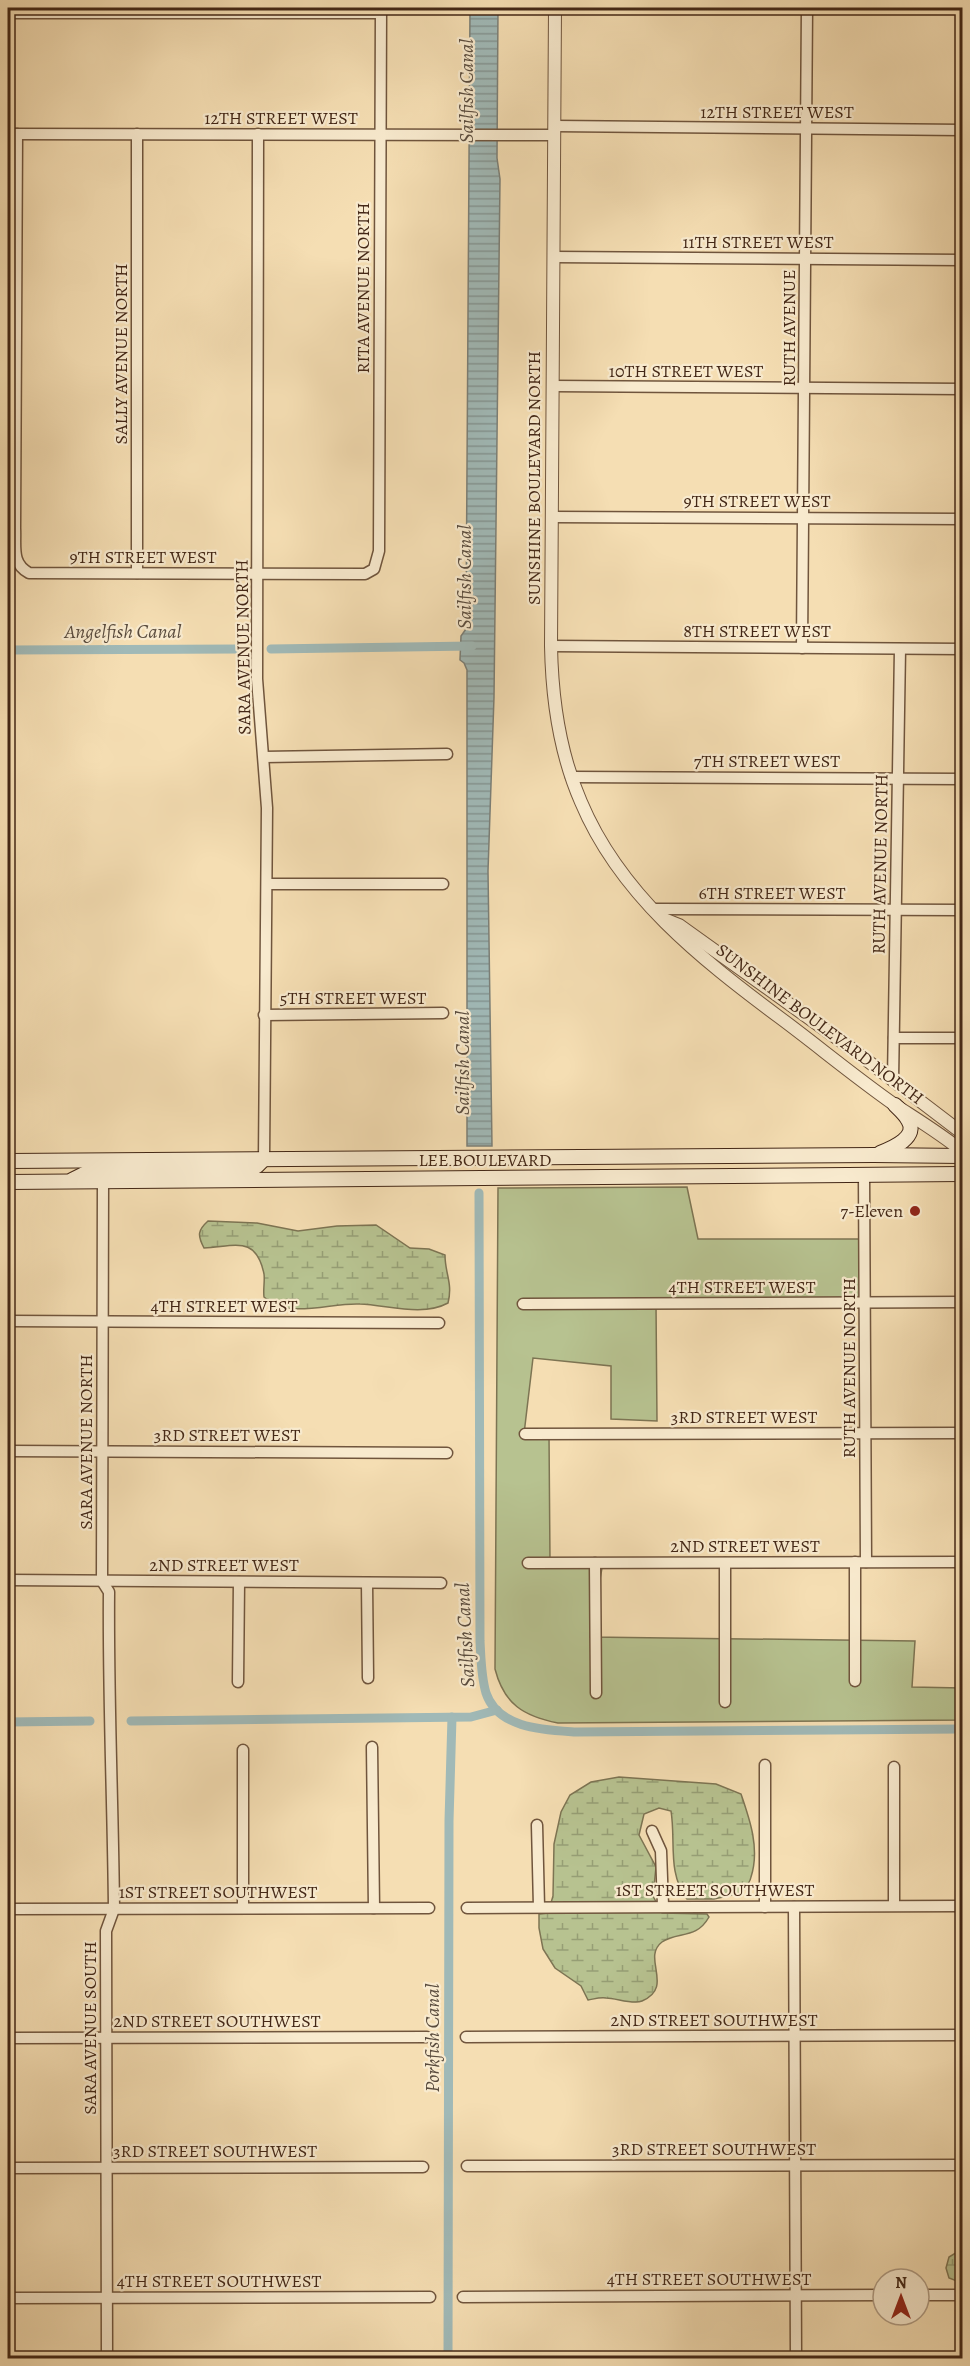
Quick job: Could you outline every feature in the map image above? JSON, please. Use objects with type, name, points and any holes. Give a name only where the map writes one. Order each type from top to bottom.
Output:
[{"type":"main road","points":[[874,1155],[893,1148],[906,1139],[910,1127],[909,1121],[895,1105]]},
{"type":"main road","name":"LEE BOULEVARD","points":[[8,1161],[963,1156]]},
{"type":"main road","points":[[68,1182],[90,1171],[240,1169],[257,1166],[264,1159]]},
{"type":"main road","name":"LEE BOULEVARD","points":[[8,1182],[963,1174]]},
{"type":"street","name":"SUNSHINE BOULEVARD NORTH","points":[[555,8],[551,646],[557,724],[571,777],[580,801],[602,843],[628,881],[675,933],[704,960],[895,1105],[963,1151]]},
{"type":"street","name":"RUTH AVENUE","points":[[802,648],[807,8]]},
{"type":"street","points":[[8,13],[381,10]]},
{"type":"street","name":"RITA AVENUE NORTH","points":[[374,569],[379,550],[381,10]]},
{"type":"street","name":"12TH STREET WEST","points":[[12,134],[459,135],[554,131],[963,130]]},
{"type":"street","points":[[11,375],[12,134]]},
{"type":"street","name":"SALLY AVENUE NORTH","points":[[137,134],[137,573]]},
{"type":"street","name":"SARA AVENUE NORTH","points":[[258,134],[258,704],[267,808],[264,1159]]},
{"type":"street","name":"11TH STREET WEST","points":[[554,257],[963,260]]},
{"type":"street","name":"9TH STREET WEST","points":[[11,375],[16,559],[20,568],[29,573],[365,574],[374,569]]},
{"type":"street","name":"10TH STREET WEST","points":[[553,386],[963,389]]},
{"type":"street","name":"9TH STREET WEST","points":[[552,517],[963,519]]},
{"type":"street","name":"8TH STREET WEST","points":[[551,646],[963,649]]},
{"type":"street","name":"RUTH AVENUE NORTH","points":[[893,1080],[900,649]]},
{"type":"street","points":[[264,757],[447,754]]},
{"type":"street","name":"7TH STREET WEST","points":[[571,777],[963,779]]},
{"type":"street","points":[[267,884],[443,884]]},
{"type":"street","name":"6TH STREET WEST","points":[[653,909],[963,910]]},
{"type":"street","name":"SUNSHINE BOULEVARD NORTH","points":[[663,918],[680,925],[775,993],[963,1133]]},
{"type":"street","points":[[704,960],[718,964],[764,995],[775,993],[776,1014]]},
{"type":"street","name":"5TH STREET WEST","points":[[264,1015],[443,1013]]},
{"type":"street","points":[[894,1038],[963,1038]]},
{"type":"street","name":"RUTH AVENUE NORTH","points":[[855,1682],[865,1433],[864,1174]]},
{"type":"street","name":"SARA AVENUE NORTH","points":[[103,1182],[102,1581],[109,1592],[109,1700]]},
{"type":"street","name":"4TH STREET WEST","points":[[523,1304],[963,1302]]},
{"type":"street","name":"4TH STREET WEST","points":[[8,1321],[439,1323]]},
{"type":"street","name":"3RD STREET WEST","points":[[525,1434],[963,1433]]},
{"type":"street","name":"3RD STREET WEST","points":[[8,1451],[447,1453]]},
{"type":"street","name":"2ND STREET WEST","points":[[528,1563],[963,1562]]},
{"type":"street","points":[[595,1563],[596,1693]]},
{"type":"street","points":[[725,1563],[725,1702]]},
{"type":"street","name":"2ND STREET WEST","points":[[8,1580],[441,1583]]},
{"type":"street","points":[[238,1682],[239,1582]]},
{"type":"street","points":[[367,1583],[368,1678]]},
{"type":"street","name":"SARA AVENUE SOUTH","points":[[107,2358],[106,1931],[114,1909],[109,1700]]},
{"type":"street","points":[[372,1748],[374,1908]]},
{"type":"street","points":[[243,1750],[243,1908]]},
{"type":"street","points":[[765,1765],[765,1907]]},
{"type":"street","points":[[894,1767],[894,1905]]},
{"type":"street","points":[[537,1825],[539,1907]]},
{"type":"street","points":[[652,1831],[661,1851],[663,1906]]},
{"type":"street","name":"1ST STREET SOUTHWEST","points":[[467,1908],[963,1906]]},
{"type":"street","points":[[794,1907],[796,2358]]},
{"type":"street","name":"1ST STREET SOUTHWEST","points":[[8,1909],[429,1908]]},
{"type":"street","name":"2ND STREET SOUTHWEST","points":[[466,2037],[963,2035]]},
{"type":"street","name":"2ND STREET SOUTHWEST","points":[[8,2038],[427,2037]]},
{"type":"street","name":"3RD STREET SOUTHWEST","points":[[467,2166],[963,2165]]},
{"type":"street","name":"3RD STREET SOUTHWEST","points":[[8,2168],[423,2167]]},
{"type":"street","name":"4TH STREET SOUTHWEST","points":[[463,2297],[871,2295]]},
{"type":"street","points":[[931,2295],[963,2295]]},
{"type":"street","name":"4TH STREET SOUTHWEST","points":[[8,2298],[430,2297]]},
{"type":"green space","points":[[687,1187],[698,1239],[866,1239],[865,1302],[656,1304],[657,1421],[611,1419],[611,1366],[533,1358],[524,1434],[549,1434],[550,1561],[602,1568],[590,1637],[915,1641],[912,1687],[962,1688],[962,1720],[558,1723],[525,1712],[510,1700],[504,1691],[495,1669],[498,1188]]},
{"type":"green space","points":[[208,1221],[257,1223],[298,1231],[337,1226],[376,1225],[410,1248],[429,1249],[445,1255],[450,1290],[448,1303],[416,1310],[360,1304],[285,1308],[264,1297],[264,1274],[260,1261],[249,1248],[234,1245],[204,1248],[200,1240],[200,1233]]},
{"type":"green space","points":[[619,1777],[716,1784],[741,1794],[754,1845],[754,1866],[750,1879],[741,1893],[714,1899],[687,1899],[674,1868],[671,1811],[659,1808],[644,1814],[639,1835],[656,1867],[653,1896],[662,1913],[707,1914],[709,1917],[698,1929],[668,1939],[656,1949],[656,1988],[651,1995],[638,2002],[610,1998],[588,2000],[581,1986],[555,1968],[543,1949],[539,1928],[539,1914],[548,1913],[553,1896],[554,1844],[561,1812],[570,1795],[591,1782]]},
{"type":"green space","points":[[962,2249],[962,2283],[949,2278],[946,2268],[949,2257]]},
{"type":"water","points":[[470,8],[498,8],[497,158],[500,179],[494,697],[488,871],[492,1146],[467,1146],[467,670],[460,660],[461,636],[466,629]]},
{"type":"waterway","name":"Angelfish Canal","points":[[271,649],[472,646]]},
{"type":"waterway","name":"Angelfish Canal","points":[[8,650],[239,649]]},
{"type":"waterway","name":"Sailfish Canal","points":[[479,1193],[480,1641],[483,1680],[492,1705],[512,1721],[524,1725],[576,1732],[962,1729]]},
{"type":"waterway","points":[[131,1721],[471,1717],[497,1710]]},
{"type":"waterway","name":"Porkfish Canal","points":[[448,2358],[449,1821],[452,1717]]},
{"type":"waterway","points":[[8,1722],[90,1721]]},
{"type":"place","name":"7-Eleven","points":[[915,1211]]}]
